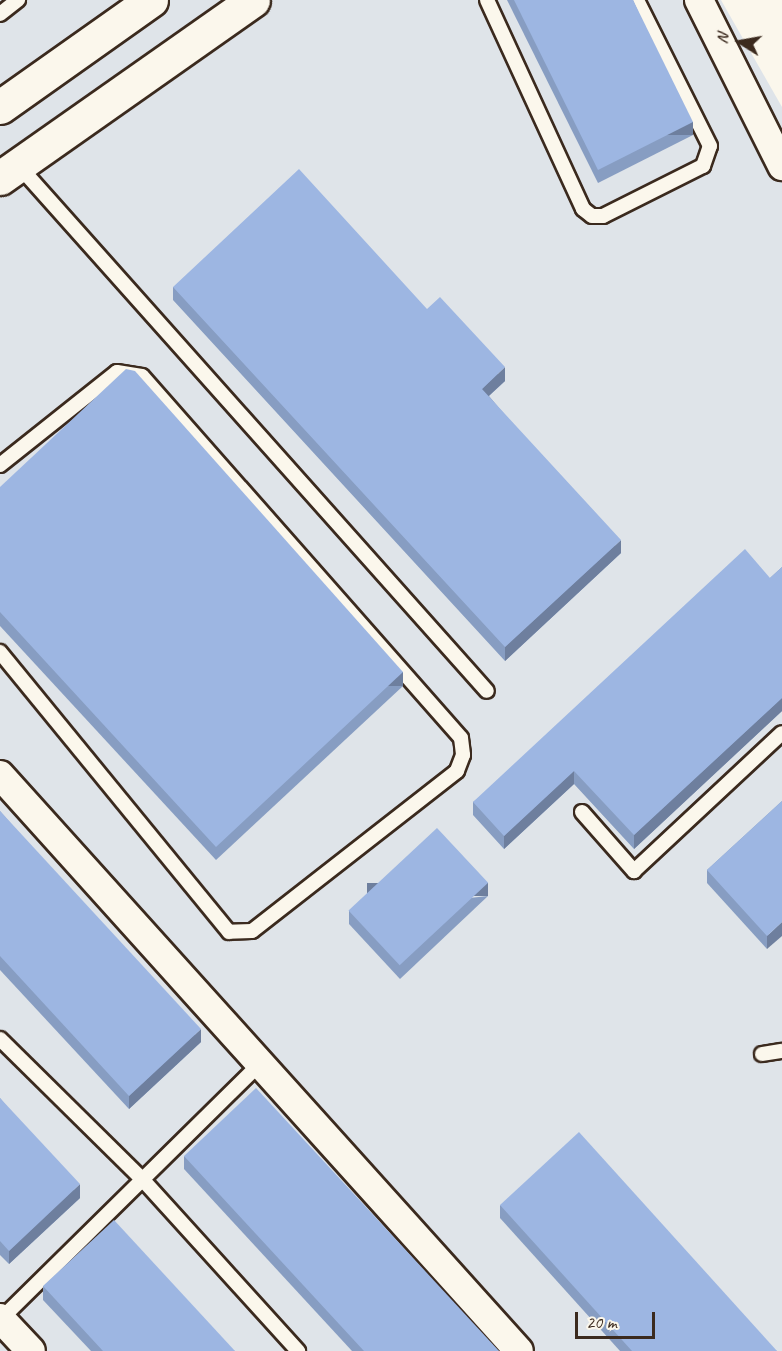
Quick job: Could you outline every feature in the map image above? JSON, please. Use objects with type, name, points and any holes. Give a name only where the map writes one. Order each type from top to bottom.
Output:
[{"type":"street","points":[[2,100],[151,0]]},
{"type":"street","points":[[9,172],[253,0]]},
{"type":"street","points":[[699,0],[782,166]]},
{"type":"street","points":[[0,775],[519,1351]]},
{"type":"street","points":[[0,1319],[31,1351]]},
{"type":"lane","points":[[0,14],[18,0]]},
{"type":"lane","points":[[487,0],[583,209],[592,216],[603,216],[703,166],[710,146],[637,0]]},
{"type":"lane","points":[[9,172],[487,692]]},
{"type":"lane","points":[[0,465],[117,372],[142,376],[461,738],[463,755],[458,771],[252,931],[229,932],[0,652]]},
{"type":"lane","points":[[582,812],[634,871],[782,733]]},
{"type":"lane","points":[[0,1039],[143,1180],[298,1351]]},
{"type":"lane","points":[[762,1054],[782,1051]]},
{"type":"lane","points":[[0,1319],[261,1064]]},
{"type":"shaded area","points":[[0,0],[721,0],[782,107],[782,1351],[0,1351]]},
{"type":"building","points":[[514,0],[633,0],[693,122],[598,170]]},
{"type":"building","points":[[299,169],[427,309],[440,297],[505,367],[482,389],[621,540],[505,647],[173,287]]},
{"type":"building","points":[[126,369],[135,371],[403,672],[216,847],[0,612],[0,487]]},
{"type":"building","points":[[745,549],[770,578],[782,567],[782,698],[634,835],[574,771],[504,836],[473,802]]},
{"type":"building","points":[[782,801],[782,922],[767,936],[707,870]]},
{"type":"building","points":[[0,811],[201,1029],[129,1096],[0,956]]},
{"type":"building","points":[[437,828],[488,883],[400,965],[349,911]]},
{"type":"building","points":[[256,1088],[499,1351],[364,1351],[184,1156]]},
{"type":"building","points":[[0,1098],[80,1184],[9,1251],[0,1241]]},
{"type":"building","points":[[579,1132],[777,1351],[632,1351],[500,1205]]},
{"type":"building","points":[[114,1220],[235,1351],[103,1351],[43,1286]]}]
